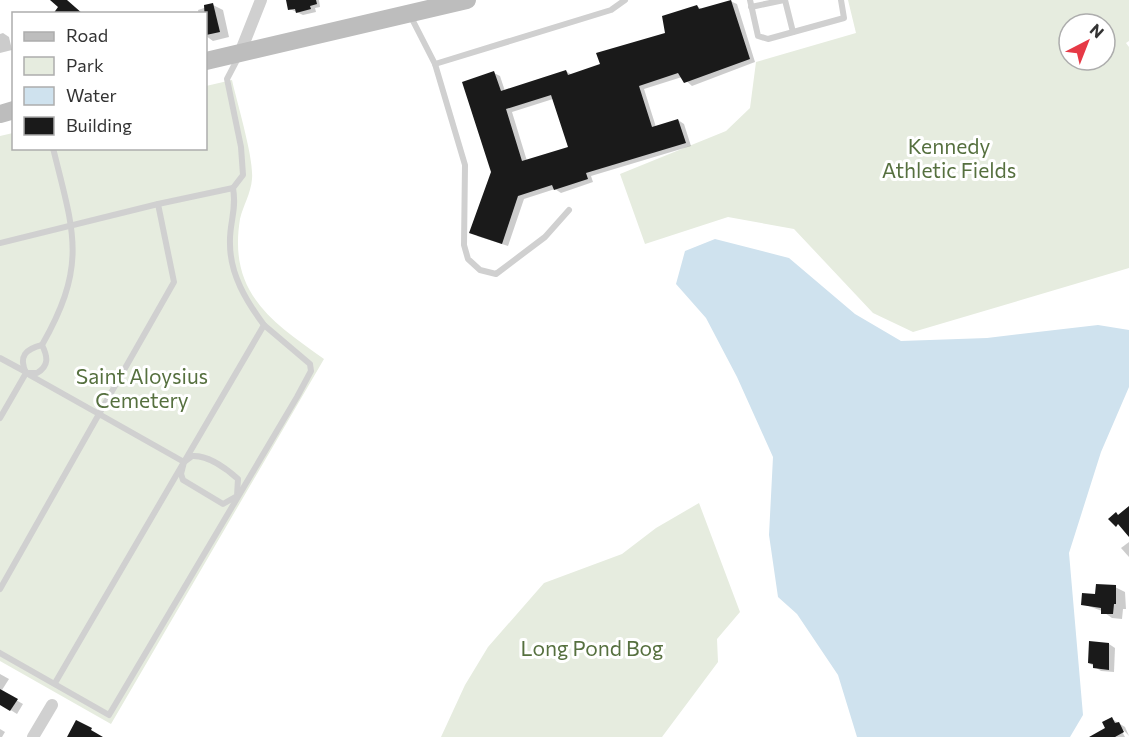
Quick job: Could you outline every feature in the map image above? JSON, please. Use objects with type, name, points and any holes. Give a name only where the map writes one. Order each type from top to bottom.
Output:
[{"type":"main road","points":[[207,61],[467,0]]},
{"type":"street","points":[[240,52],[261,0]]},
{"type":"street","points":[[33,737],[52,705]]},
{"type":"lane","points":[[435,64],[611,10],[625,0]]},
{"type":"lane","points":[[793,32],[785,0],[750,4],[758,36],[768,39],[844,18],[841,0]]},
{"type":"lane","points":[[410,14],[435,64],[465,165],[464,245],[468,259],[480,270],[496,274],[545,237],[569,210]]},
{"type":"lane","points":[[0,243],[72,223],[233,188],[243,176],[227,79],[240,52]]},
{"type":"lane","points":[[26,373],[22,363],[23,354],[29,348],[42,345],[60,313],[69,287],[73,262],[72,223],[54,150]]},
{"type":"lane","points":[[0,653],[109,715],[311,371],[310,364],[264,325],[245,299],[234,269],[230,243],[236,205],[233,188]]},
{"type":"lane","points":[[0,589],[174,282],[158,204]]},
{"type":"lane","points":[[55,683],[264,325]]},
{"type":"lane","points":[[26,373],[37,374],[47,363],[47,356],[42,345]]},
{"type":"lane","points":[[0,358],[184,462]]},
{"type":"lane","points":[[0,418],[26,373]]},
{"type":"lane","points":[[184,462],[200,456],[232,474],[238,479],[237,496]]},
{"type":"lane","points":[[184,462],[181,474],[188,484],[224,504],[237,496]]},
{"type":"green space","name":"Kennedy Athletic Fields","points":[[848,0],[1129,0],[1129,41],[1126,43],[1129,47],[1129,268],[913,332],[873,313],[794,229],[728,217],[645,244],[620,174],[726,131],[750,108],[756,62],[856,33]]},
{"type":"green space","name":"Saint Aloysius Cemetery","points":[[232,80],[248,145],[252,179],[240,219],[238,245],[247,286],[271,318],[324,359],[111,724],[0,661],[0,136],[12,133],[12,150],[207,150],[207,86]]},
{"type":"green space","name":"Long Pond Bog","points":[[699,503],[740,612],[717,639],[718,662],[662,737],[441,737],[465,685],[488,647],[544,583],[622,554],[656,528]]},
{"type":"water","points":[[715,239],[789,258],[855,314],[901,341],[987,338],[1098,325],[1129,330],[1129,387],[1101,452],[1069,553],[1083,715],[1070,737],[857,737],[838,675],[797,614],[778,597],[769,535],[773,457],[737,377],[706,318],[676,284],[685,251]]},
{"type":"building","points":[[50,0],[67,0],[81,12],[54,12],[58,7]]},
{"type":"building","points":[[286,0],[316,0],[317,4],[310,6],[311,9],[296,13],[295,9],[288,10]]},
{"type":"building","points":[[731,0],[750,59],[684,83],[678,73],[639,86],[652,127],[678,119],[686,143],[586,173],[588,179],[554,190],[552,185],[518,196],[502,244],[469,233],[491,172],[462,82],[494,71],[501,91],[566,70],[568,75],[600,64],[596,53],[665,33],[662,16],[697,5],[699,9]],"holes":[[[551,95],[568,147],[522,161],[506,109]]]},
{"type":"building","points":[[213,3],[220,32],[207,35],[207,12],[204,12],[204,5]]},
{"type":"building","points":[[1129,506],[1129,537],[1118,524],[1116,527],[1108,519],[1116,512],[1118,515]]},
{"type":"building","points":[[1096,584],[1116,585],[1116,604],[1114,604],[1113,614],[1101,614],[1101,608],[1081,605],[1082,593],[1095,594]]},
{"type":"building","points":[[1089,641],[1109,643],[1109,670],[1093,668],[1093,664],[1088,663]]},
{"type":"building","points":[[0,689],[18,699],[10,711],[0,705]]},
{"type":"building","points":[[1112,717],[1115,723],[1119,722],[1124,732],[1115,737],[1089,737],[1105,728],[1102,722]]},
{"type":"building","points":[[76,720],[92,728],[91,730],[103,737],[67,737]]}]
